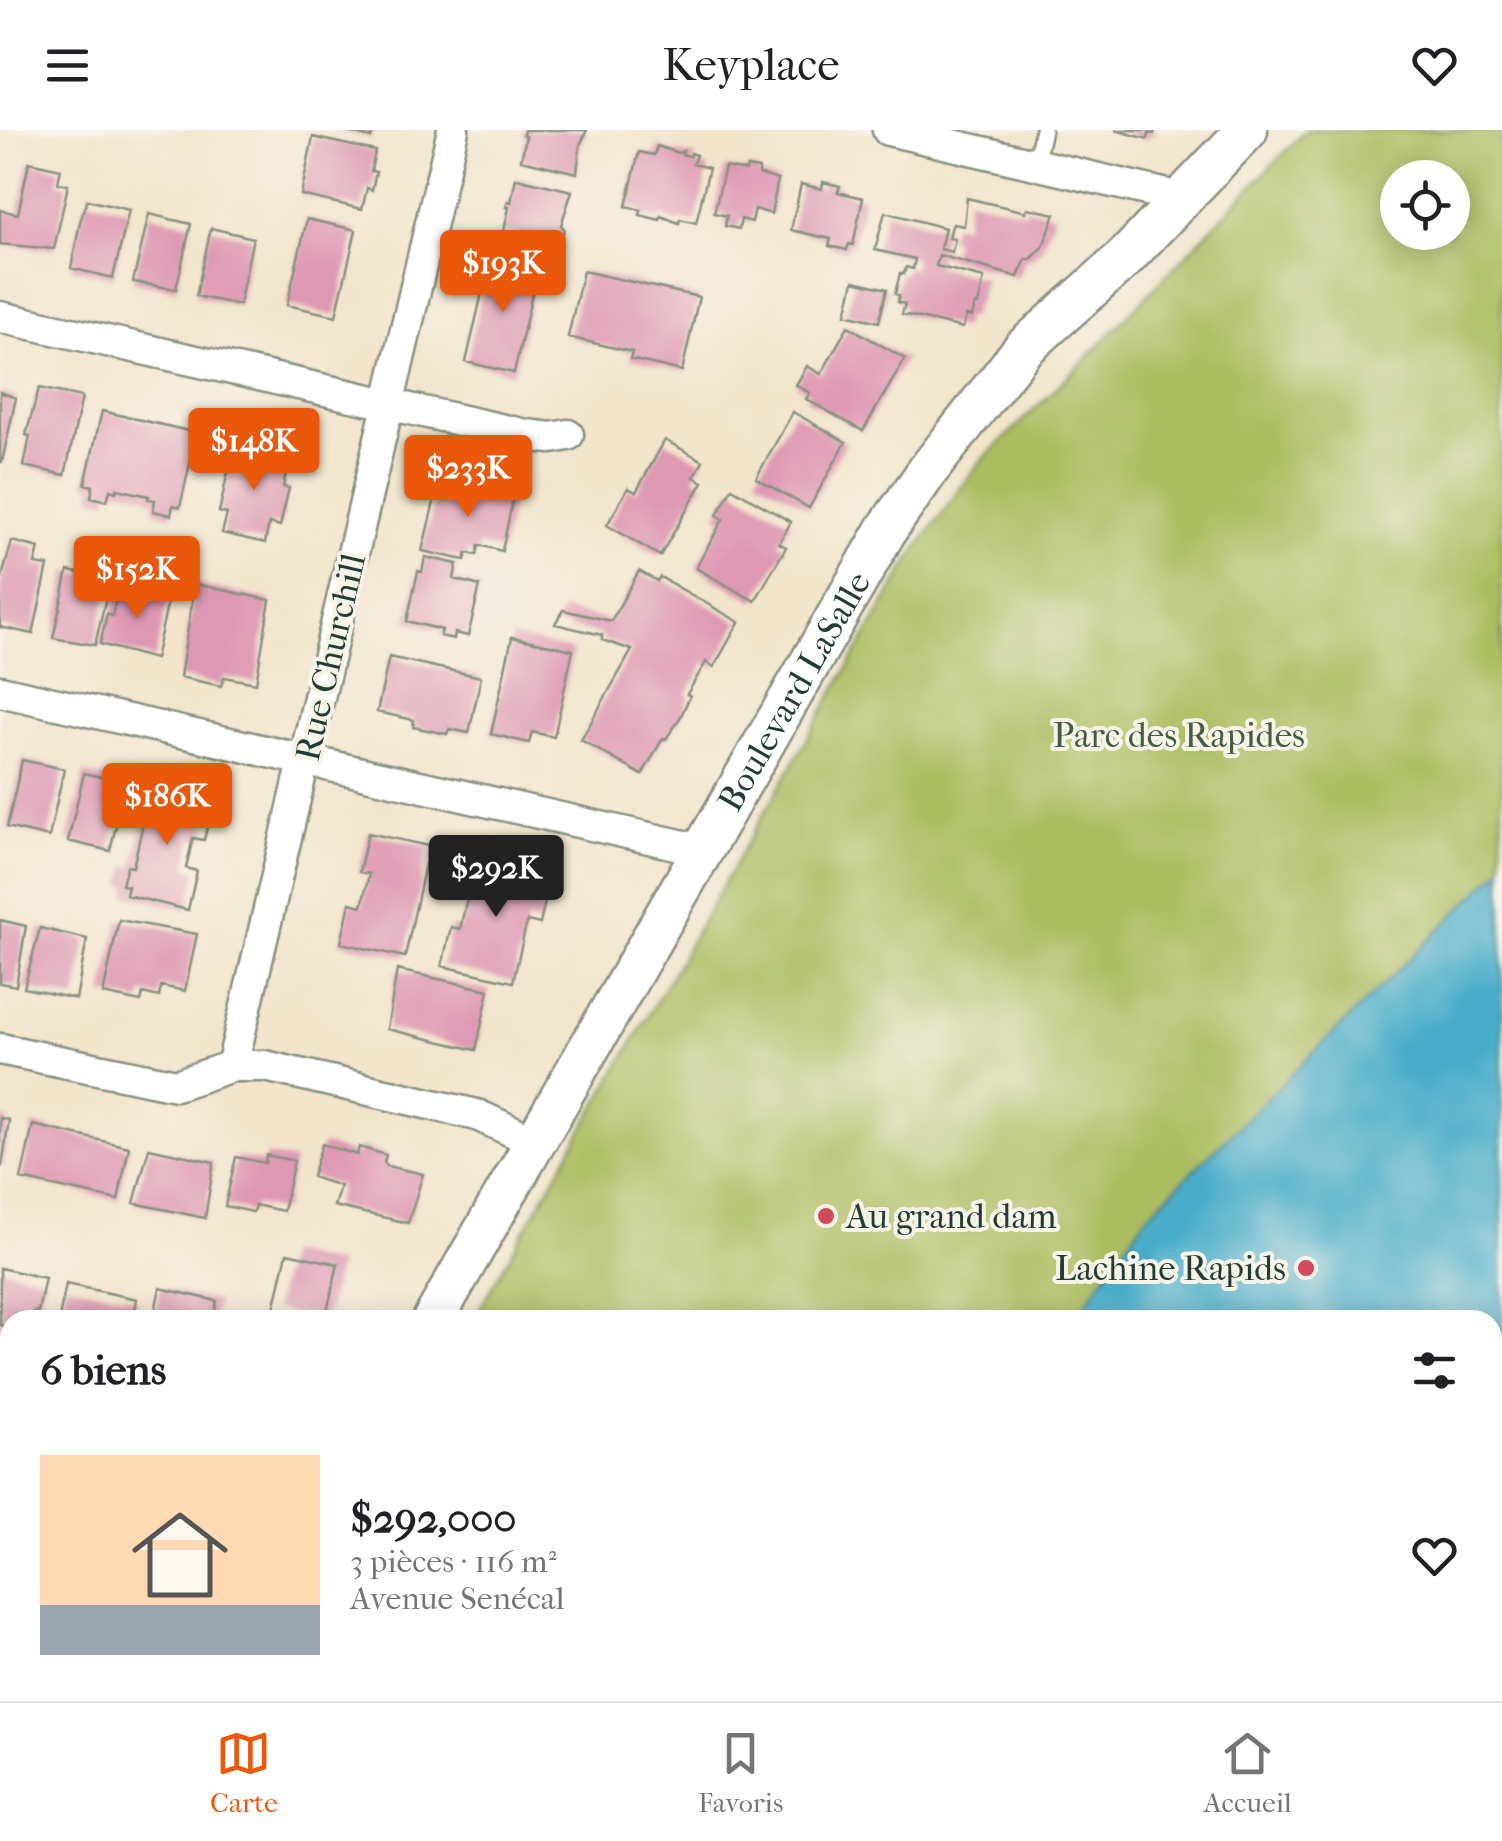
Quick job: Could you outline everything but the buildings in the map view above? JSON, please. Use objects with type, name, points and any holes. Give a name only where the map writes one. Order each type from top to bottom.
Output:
[{"type":"main road","name":"Boulevard LaSalle","points":[[439,1310],[888,529],[929,469],[1023,349],[1125,258],[1247,130]]},
{"type":"street","name":"Rue Churchill","points":[[232,1066],[453,130]]},
{"type":"street","points":[[888,130],[1181,198]]},
{"type":"street","points":[[0,318],[526,435],[568,435]]},
{"type":"street","points":[[0,691],[702,850]]},
{"type":"street","points":[[0,1049],[176,1085],[232,1066],[284,1069],[477,1114],[536,1142]]},
{"type":"lane","points":[[1035,164],[1043,130]]},
{"type":"green space","name":"Parc des Rapides","points":[[1306,130],[1502,130],[1502,1310],[479,1310],[915,551],[979,463],[1083,362]]},
{"type":"water","name":"Lachine Rapids","points":[[1502,868],[1502,1310],[1081,1310],[1146,1217]]},
{"type":"place","name":"Au grand dam","points":[[826,1216]]},
{"type":"place","name":"Lachine Rapids","points":[[1306,1268]]}]
